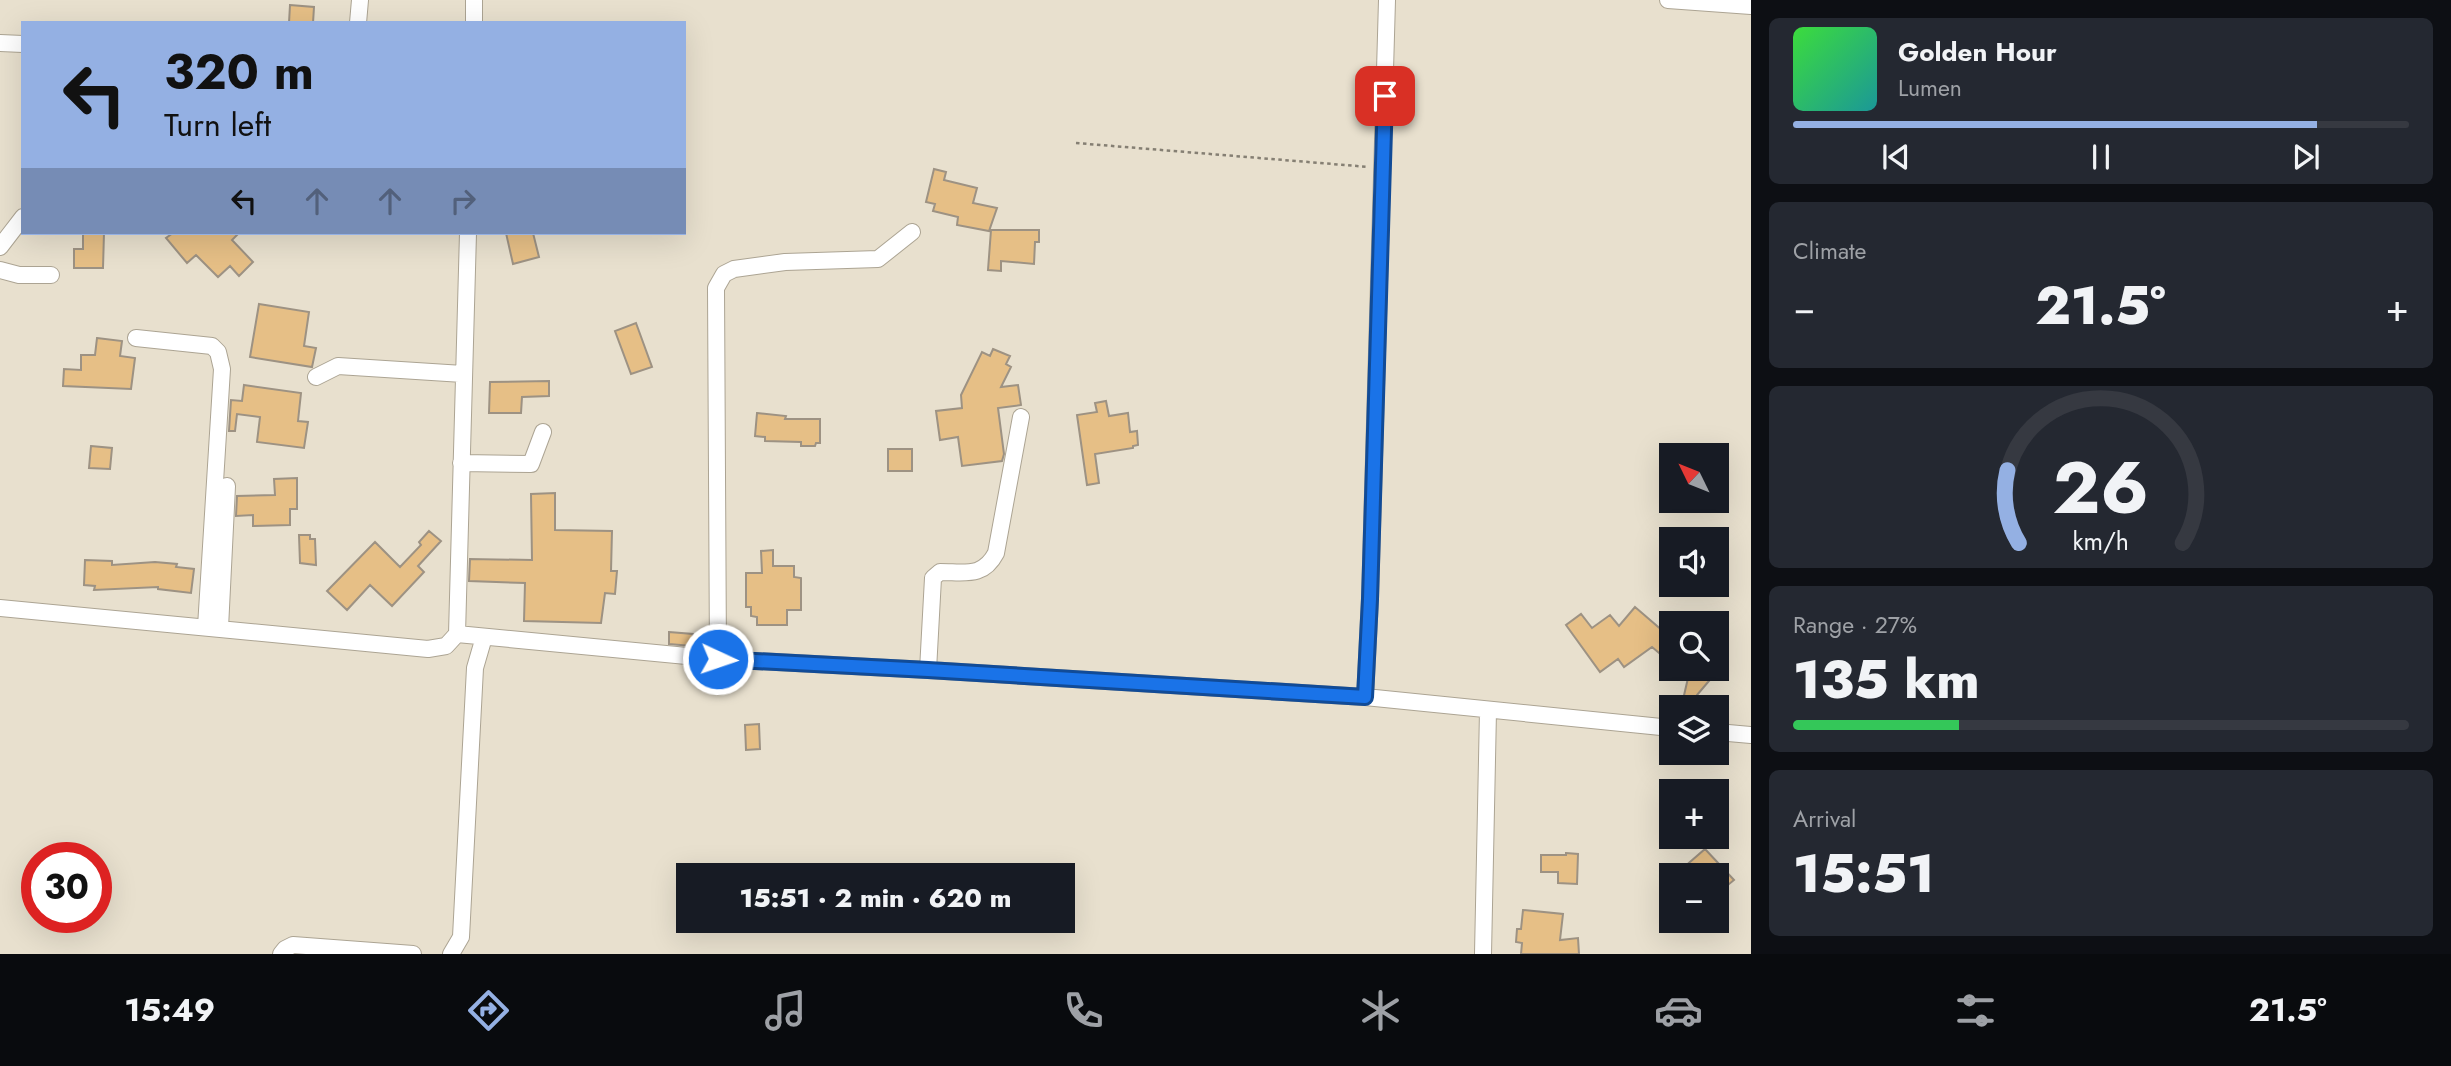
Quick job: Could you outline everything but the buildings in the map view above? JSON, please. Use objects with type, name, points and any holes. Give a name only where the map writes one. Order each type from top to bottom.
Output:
[{"type":"street","points":[[358,21],[360,0]]},
{"type":"street","points":[[474,0],[474,21]]},
{"type":"street","points":[[1365,697],[1387,0]]},
{"type":"street","points":[[1668,0],[1751,6]]},
{"type":"street","points":[[0,43],[21,44]]},
{"type":"street","points":[[0,247],[21,220]]},
{"type":"street","points":[[718,659],[716,288],[724,274],[734,269],[785,262],[878,259],[912,232]]},
{"type":"street","points":[[0,607],[428,649],[446,646],[457,634],[468,235]]},
{"type":"street","points":[[0,270],[19,275],[51,275]]},
{"type":"street","points":[[136,338],[212,346],[218,352],[222,369],[213,627]]},
{"type":"street","points":[[316,377],[338,366],[463,374]]},
{"type":"street","points":[[928,670],[933,578],[940,572],[979,572],[989,566],[993,559],[1021,417]]},
{"type":"street","points":[[461,463],[531,464],[542,432]]},
{"type":"street","points":[[213,627],[227,486]]},
{"type":"street","points":[[457,634],[718,659],[1365,697],[1659,727]]},
{"type":"street","points":[[451,954],[461,937],[475,668],[484,637]]},
{"type":"street","points":[[1483,954],[1489,711]]},
{"type":"street","points":[[1729,733],[1751,735]]},
{"type":"street","points":[[281,954],[293,945],[413,954]]},
{"type":"path","points":[[1076,143],[1383,168]]},
{"type":"route","points":[[718,659],[1365,697],[1385,96]]}]
